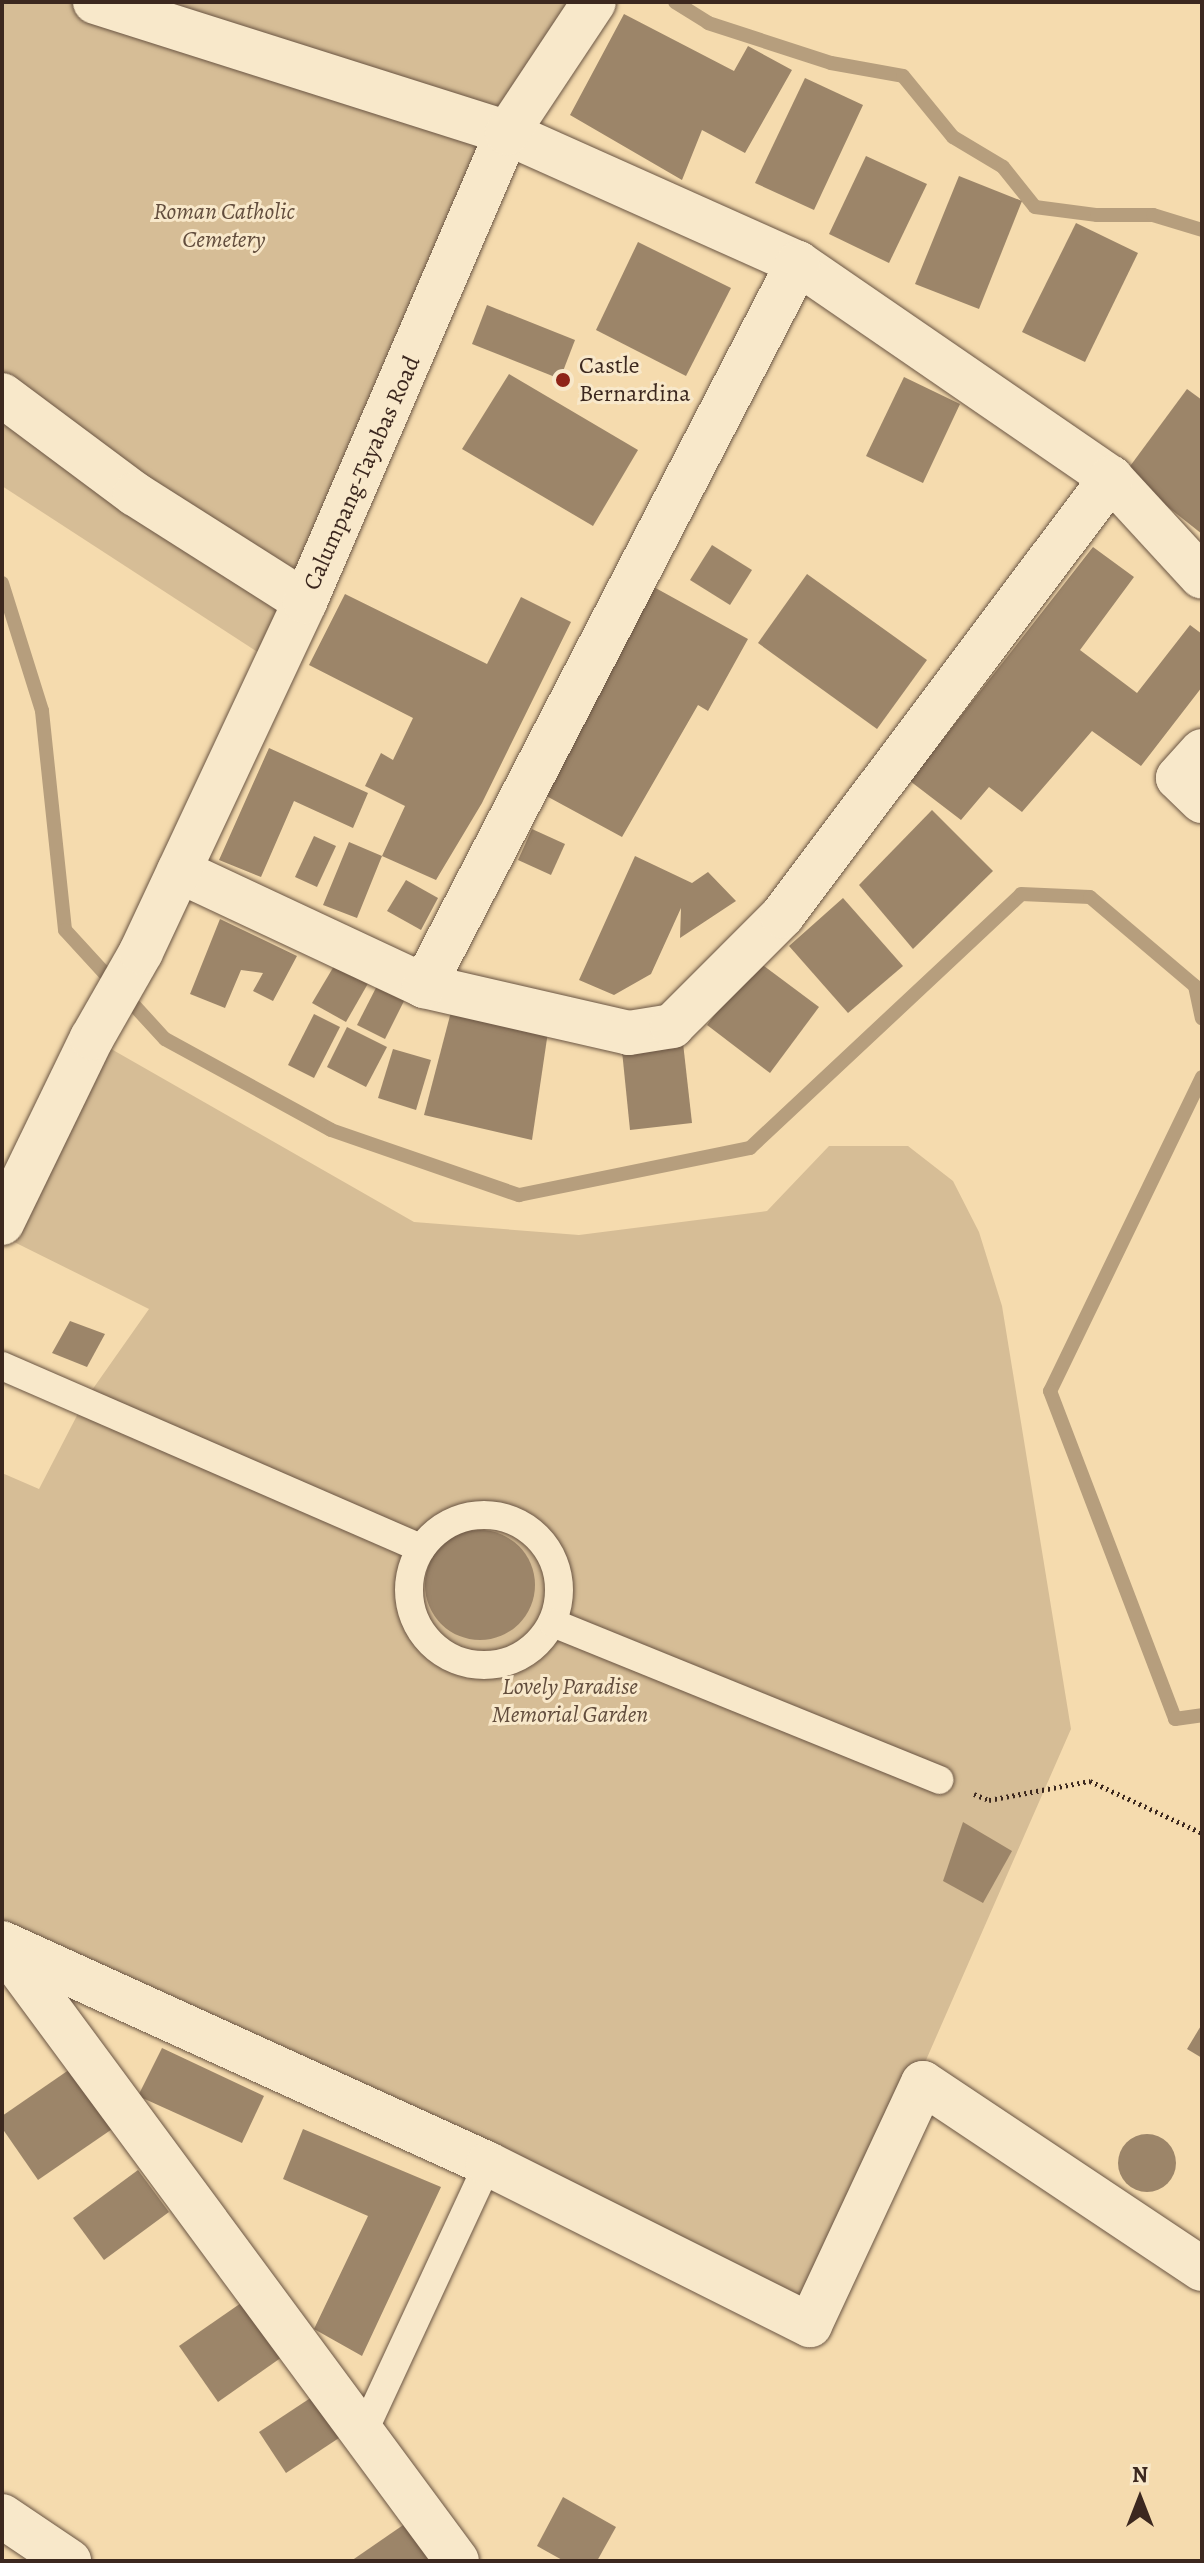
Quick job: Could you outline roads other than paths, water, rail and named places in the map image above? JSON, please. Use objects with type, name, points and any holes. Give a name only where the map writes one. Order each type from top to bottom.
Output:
[{"type":"street","points":[[95,2],[507,133],[798,263],[1111,478],[1202,577]]},
{"type":"street","name":"Calumpang-Tayabas Road","points":[[2,1223],[92,1038],[141,952],[305,602],[507,133],[594,2]]},
{"type":"street","points":[[424,986],[798,263]]},
{"type":"street","points":[[2,395],[135,494],[305,602]]},
{"type":"street","points":[[179,871],[424,986],[629,1033],[672,1026],[782,916],[1111,478]]},
{"type":"street","points":[[1202,751],[1178,778],[1202,801]]},
{"type":"street","points":[[2,1944],[488,2164],[810,2325],[923,2083],[1202,2269]]},
{"type":"street","points":[[2,1944],[457,2561]]},
{"type":"street","points":[[2,2516],[69,2561]]},
{"type":"lane","points":[[2,1366],[421,1548]]},
{"type":"lane","points":[[460,1518],[510,1518],[532,1531],[558,1573],[560,1598],[553,1623],[537,1645],[514,1660],[487,1666],[459,1662],[435,1648],[418,1627],[409,1601],[409,1573],[421,1548],[460,1518]]},
{"type":"lane","points":[[553,1623],[939,1780]]},
{"type":"lane","points":[[363,2433],[488,2164]]},
{"type":"waterway","points":[[675,2],[708,23],[831,63],[903,76],[953,137],[1003,167],[1035,207],[1097,215],[1153,215],[1202,230]]},
{"type":"waterway","points":[[2,583],[42,711],[65,930],[165,1039],[331,1130],[519,1195],[750,1148],[1021,894],[1090,897],[1195,986],[1202,1018]]},
{"type":"waterway","points":[[1202,1077],[1050,1391],[1175,1719],[1202,1715]]},
{"type":"place","name":"Castle Bernardina","points":[[563,380]]},
{"type":"park label","name":"Roman Catholic Cemetery","points":[[224,226]]},
{"type":"park label","name":"Lovely Paradise Memorial Garden","points":[[570,1701]]}]
